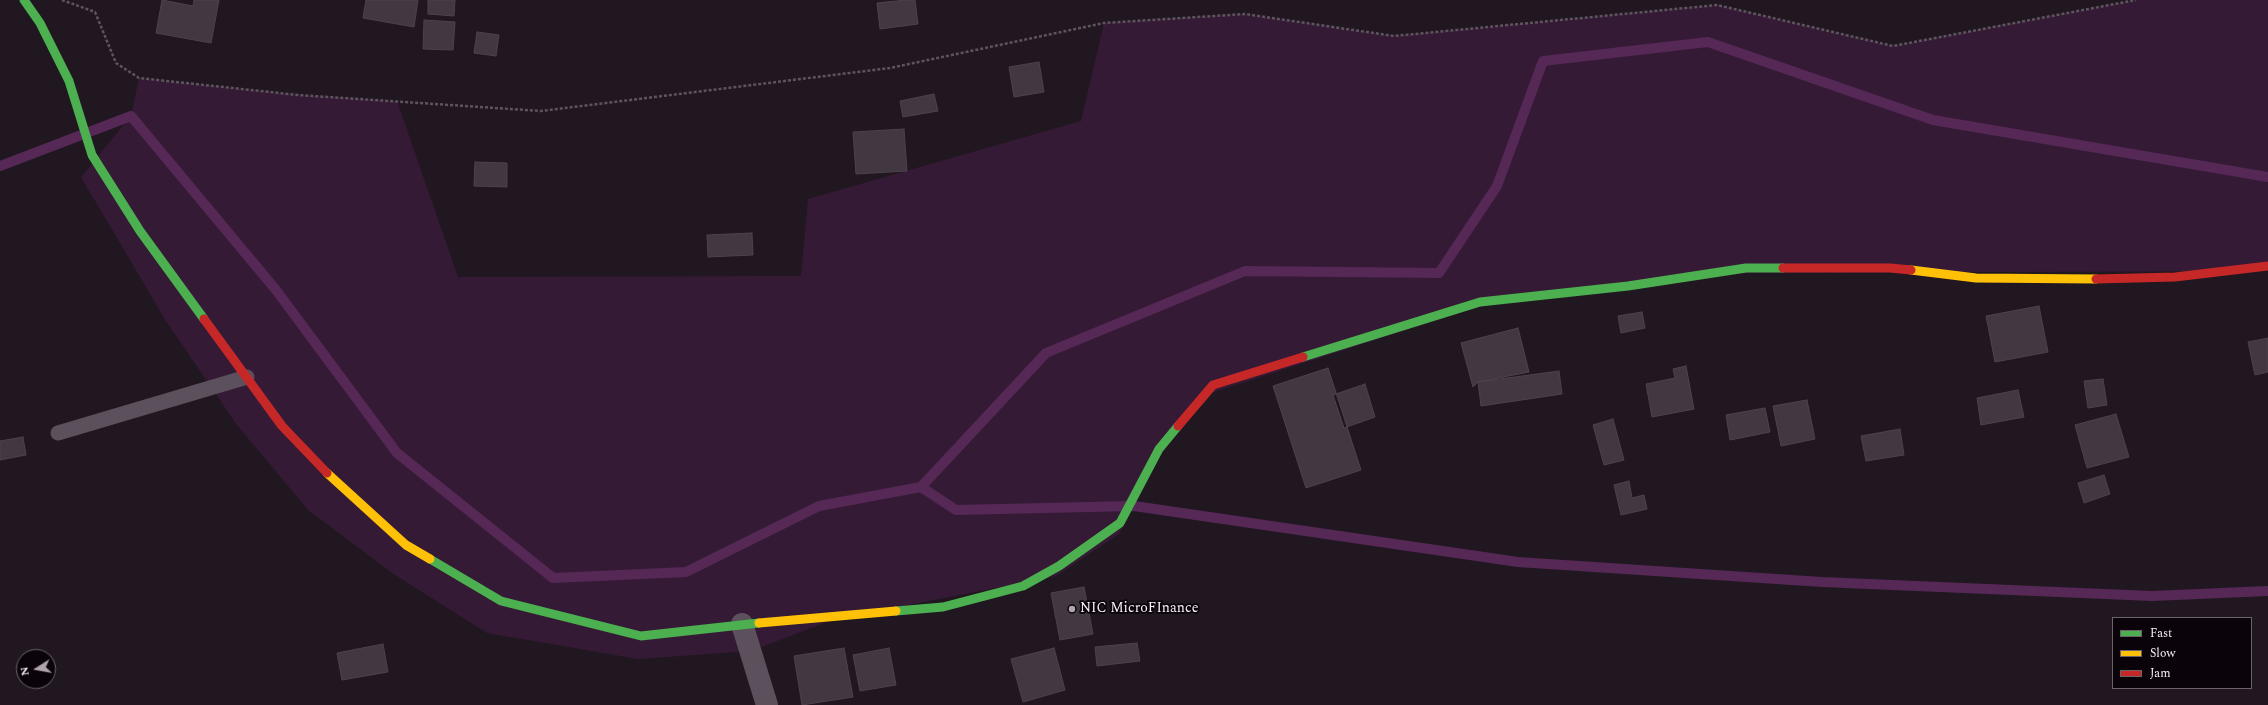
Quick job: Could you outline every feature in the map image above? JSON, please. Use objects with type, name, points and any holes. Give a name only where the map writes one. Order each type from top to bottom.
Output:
[{"type":"street","points":[[24,0],[40,23],[69,81],[92,155],[140,231],[282,426],[339,485],[406,545],[500,601],[641,636],[742,624],[943,607],[1023,586],[1059,566],[1120,523],[1159,449],[1213,385],[1480,302],[1628,286],[1746,268],[1890,268],[1976,278],[2060,280],[2174,277],[2268,266]]},
{"type":"street","points":[[742,624],[767,705]]},
{"type":"lane","points":[[58,433],[247,377]]},
{"type":"path","points":[[62,0],[95,12],[116,63],[139,78],[298,94],[541,111],[890,68],[1104,23],[1245,14],[1394,36],[1717,6],[1893,46],[2136,0]]},
{"type":"shaded area","points":[[2136,0],[2268,0],[2268,271],[1742,273],[1477,307],[1211,393],[1157,459],[1119,534],[1056,576],[832,620],[751,651],[638,659],[487,633],[392,573],[308,510],[237,425],[166,321],[81,177],[131,116],[139,78],[298,95],[397,101],[458,277],[801,276],[808,199],[1081,121],[1104,23],[1245,14],[1394,36],[1717,5],[1893,46]]},
{"type":"building","points":[[162,0],[193,6],[194,0],[219,0],[211,43],[156,33]]},
{"type":"building","points":[[366,0],[418,0],[414,27],[363,18]]},
{"type":"building","points":[[428,0],[455,0],[454,16],[428,14]]},
{"type":"building","points":[[915,0],[918,24],[880,29],[877,3]]},
{"type":"building","points":[[424,20],[455,22],[453,50],[423,49]]},
{"type":"building","points":[[477,32],[499,35],[496,56],[474,53]]},
{"type":"building","points":[[1039,62],[1044,92],[1014,97],[1009,67]]},
{"type":"building","points":[[934,94],[938,111],[903,117],[900,101]]},
{"type":"building","points":[[904,129],[907,171],[856,174],[853,132]]},
{"type":"building","points":[[475,162],[507,163],[507,187],[474,186]]},
{"type":"building","points":[[752,233],[753,255],[708,257],[707,235]]},
{"type":"building","points":[[2039,306],[2048,352],[1995,362],[1986,316]]},
{"type":"building","points":[[1642,312],[1645,328],[1621,333],[1618,316]]},
{"type":"building","points":[[1518,328],[1529,372],[1478,382],[1473,387],[1461,343]]},
{"type":"building","points":[[2268,338],[2268,372],[2255,375],[2248,342]]},
{"type":"building","points":[[1686,366],[1694,409],[1652,417],[1646,384],[1675,378],[1673,369]]},
{"type":"building","points":[[1328,368],[1361,470],[1306,488],[1273,386]]},
{"type":"building","points":[[1559,371],[1562,394],[1481,406],[1478,382]]},
{"type":"building","points":[[2103,379],[2107,405],[2088,408],[2084,381]]},
{"type":"building","points":[[1365,384],[1375,417],[1344,428],[1333,395]]},
{"type":"building","points":[[2018,390],[2024,417],[1981,425],[1977,398]]},
{"type":"building","points":[[1807,400],[1815,439],[1781,446],[1773,406]]},
{"type":"building","points":[[1765,408],[1770,432],[1730,440],[1726,415]]},
{"type":"building","points":[[2116,414],[2129,457],[2087,468],[2075,425]]},
{"type":"building","points":[[1613,419],[1624,460],[1604,465],[1593,425]]},
{"type":"building","points":[[1900,429],[1904,455],[1866,461],[1861,436]]},
{"type":"building","points":[[23,437],[26,455],[0,460],[0,441]]},
{"type":"building","points":[[2104,475],[2110,494],[2084,503],[2078,483]]},
{"type":"building","points":[[1629,481],[1632,498],[1644,495],[1647,509],[1621,515],[1614,485]]},
{"type":"building","points":[[1084,587],[1093,634],[1060,640],[1051,593]]},
{"type":"building","points":[[1137,643],[1140,661],[1097,666],[1095,647]]},
{"type":"building","points":[[383,644],[388,672],[342,680],[337,653]]},
{"type":"building","points":[[844,648],[853,697],[802,705],[794,656]]},
{"type":"building","points":[[889,648],[896,685],[860,691],[853,655]]},
{"type":"building","points":[[1054,648],[1065,690],[1023,702],[1011,659]]},
{"type":"waterway","points":[[0,166],[131,116],[276,290],[397,453],[553,578],[686,572],[819,506],[921,487],[1046,353],[1245,271],[1439,273],[1497,186],[1543,61],[1708,42],[1933,120],[2268,177]]},
{"type":"waterway","points":[[921,487],[956,510],[1134,506],[1518,562],[1822,582],[2152,596],[2268,591]]},
{"type":"traffic: fast","points":[[24,0],[40,23],[69,81],[92,155],[140,231],[204,319]]},
{"type":"traffic: fast","points":[[1303,357],[1480,302],[1628,286],[1746,268],[1783,268]]},
{"type":"traffic: fast","points":[[896,611],[943,607],[1023,586],[1059,566],[1120,523],[1159,449],[1178,426]]},
{"type":"traffic: fast","points":[[430,559],[501,601],[641,636],[759,623]]},
{"type":"traffic: slow","points":[[1911,270],[1976,278],[2096,279]]},
{"type":"traffic: slow","points":[[327,473],[406,545],[430,559]]},
{"type":"traffic: slow","points":[[759,623],[896,611]]},
{"type":"traffic: jam","points":[[2096,279],[2175,277],[2268,266]]},
{"type":"traffic: jam","points":[[1783,268],[1890,268],[1911,270]]},
{"type":"traffic: jam","points":[[204,319],[282,426],[327,473]]},
{"type":"traffic: jam","points":[[1178,426],[1213,385],[1303,357]]},
{"type":"place","name":"NIC MicroFInance","points":[[1072,609]]}]
